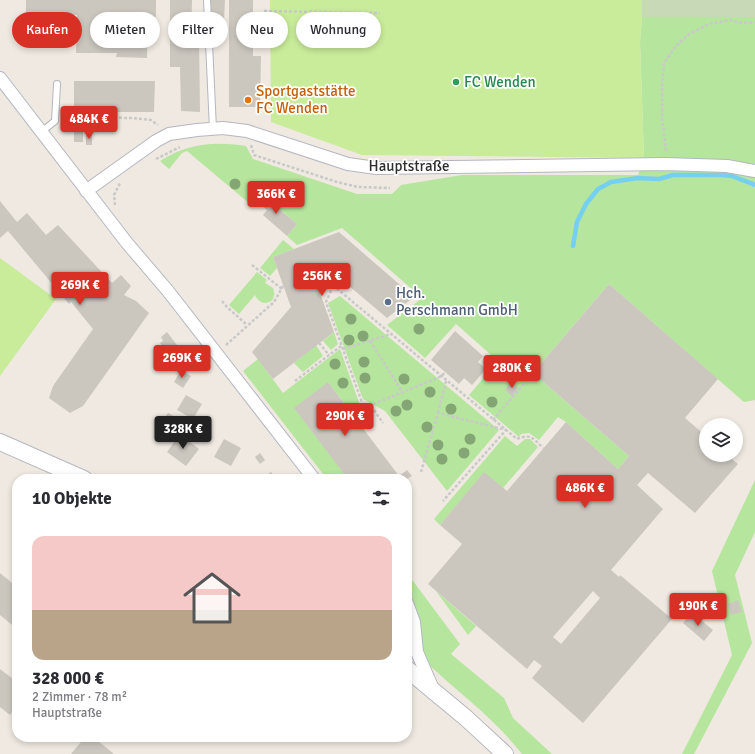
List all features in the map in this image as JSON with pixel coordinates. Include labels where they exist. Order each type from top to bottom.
[{"type":"street","points":[[0,78],[86,191],[127,243],[168,291],[310,474]]},
{"type":"street","name":"Hauptstraße","points":[[86,191],[143,149],[169,134],[213,129],[247,131],[334,160],[376,168],[665,164],[727,166],[755,172]]},
{"type":"street","points":[[0,442],[73,474]]},
{"type":"street","points":[[412,617],[414,622],[417,652],[434,691]]},
{"type":"street","points":[[412,673],[466,718],[505,754]]},
{"type":"lane","points":[[207,0],[213,129]]},
{"type":"lane","points":[[41,132],[55,121],[57,84]]},
{"type":"path","points":[[264,11],[322,12]]},
{"type":"path","points":[[665,164],[666,148],[662,118],[662,84],[664,63],[675,47],[689,34],[709,24],[730,20],[741,23],[755,22]]},
{"type":"path","points":[[56,117],[111,117],[151,120],[169,134]]},
{"type":"path","points":[[250,142],[254,155],[330,180],[358,187],[390,188]]},
{"type":"path","points":[[152,161],[184,144]]},
{"type":"path","points":[[115,206],[114,196],[120,184],[125,180]]},
{"type":"path","points":[[222,348],[274,302],[282,287],[252,265]]},
{"type":"path","points":[[330,282],[517,439],[523,436],[531,437],[543,448]]},
{"type":"path","points":[[333,286],[326,302],[364,408]]},
{"type":"path","points":[[222,301],[248,325]]},
{"type":"path","points":[[295,381],[342,347],[370,341],[392,334]]},
{"type":"path","points":[[370,341],[403,393]]},
{"type":"path","points":[[319,343],[329,355]]},
{"type":"path","points":[[356,419],[364,408],[442,376],[445,372]]},
{"type":"path","points":[[493,420],[533,373]]},
{"type":"path","points":[[421,472],[446,380]]},
{"type":"path","points":[[371,406],[383,423]]},
{"type":"path","points":[[438,413],[506,430]]},
{"type":"path","points":[[443,501],[506,430]]},
{"type":"green space","name":"FC Wenden","points":[[270,0],[642,0],[640,42],[644,158],[362,155],[271,122],[270,48],[288,48],[288,12],[270,12]]},
{"type":"green space","points":[[642,0],[755,0],[755,17],[642,17]]},
{"type":"green space","points":[[642,17],[755,17],[755,400],[744,402],[609,284],[533,373],[629,456],[618,469],[566,422],[558,417],[539,440],[529,433],[521,434],[519,437],[469,395],[498,361],[456,324],[425,358],[387,325],[422,298],[342,228],[297,245],[287,236],[297,224],[260,192],[250,204],[187,151],[182,153],[169,169],[160,161],[181,150],[202,145],[234,144],[246,146],[253,159],[357,194],[392,194],[401,185],[462,175],[638,175],[644,158],[640,42]]},
{"type":"green space","points":[[283,240],[294,249],[273,257],[277,268],[270,276],[260,268]]},
{"type":"green space","points":[[0,258],[56,299],[0,376]]},
{"type":"green space","points":[[257,272],[267,280],[265,283],[273,288],[274,297],[272,300],[265,303],[261,302],[255,295],[239,314],[229,305]]},
{"type":"green space","points":[[340,296],[499,430],[447,491],[385,411],[363,399],[328,303]]},
{"type":"green space","points":[[334,332],[338,344],[331,350],[323,341]]},
{"type":"green space","points":[[316,345],[323,356],[303,372],[294,363]]},
{"type":"green space","points":[[340,349],[361,408],[354,416],[328,382],[347,474],[323,474],[243,371],[258,359],[283,393]]},
{"type":"green space","points":[[505,436],[517,446],[525,439],[530,439],[538,447],[503,488],[484,473],[440,525],[434,519]]},
{"type":"green space","points":[[755,480],[755,532],[735,575],[752,643],[694,754],[682,754],[732,655],[712,571]]},
{"type":"green space","points":[[412,580],[460,644],[451,654],[504,698],[513,718],[552,754],[522,754],[489,718],[427,663],[421,651],[419,622],[415,605],[412,601]]},
{"type":"green space","points":[[436,591],[476,626],[468,635]]},
{"type":"building","points":[[26,0],[156,0],[156,12],[90,12],[90,48],[147,48],[147,58],[116,57],[117,53],[76,53],[76,48],[82,48],[82,12],[26,12]]},
{"type":"building","points":[[170,0],[192,0],[192,12],[170,12]]},
{"type":"building","points":[[211,0],[225,0],[224,12],[210,12]]},
{"type":"building","points":[[229,0],[253,0],[253,12],[236,12],[236,48],[253,48],[253,56],[261,56],[260,107],[229,107]]},
{"type":"building","points":[[170,48],[199,48],[200,112],[181,111],[180,67],[170,67]]},
{"type":"building","points":[[74,81],[155,81],[154,112],[74,112]]},
{"type":"building","points":[[75,122],[87,122],[87,128],[75,128]]},
{"type":"building","points":[[74,132],[83,132],[83,142],[74,142]]},
{"type":"building","points":[[86,135],[92,135],[92,145],[86,145]]},
{"type":"building","points":[[259,192],[297,224],[287,236],[263,215],[267,210],[254,199]]},
{"type":"building","points":[[0,201],[17,222],[27,213],[46,235],[58,225],[112,283],[121,275],[131,286],[124,295],[136,301],[149,313],[83,406],[70,413],[49,398],[53,386],[93,329],[71,302],[69,304],[8,231],[0,238]]},
{"type":"building","name":"Hch. Perschmann GmbH","points":[[339,232],[414,297],[387,318],[336,275],[320,293],[334,332],[273,379],[252,352],[291,307],[273,257]]},
{"type":"building","points":[[609,284],[718,379],[685,418],[699,430],[699,462],[736,462],[738,464],[695,513],[648,473],[637,485],[663,509],[611,570],[619,577],[620,575],[672,619],[583,723],[532,678],[542,666],[534,660],[527,669],[428,584],[462,544],[440,525],[484,472],[507,491],[566,422],[618,469],[629,456],[533,373]],"holes":[[[593,591],[600,598],[561,644],[553,637]]]},
{"type":"building","points":[[455,331],[483,356],[478,362],[486,369],[472,385],[464,378],[459,384],[431,360]]},
{"type":"building","points":[[167,332],[183,353],[176,358],[171,351],[167,353],[160,343],[163,341],[161,337]]},
{"type":"building","points":[[181,370],[191,376],[183,388],[174,382]]},
{"type":"building","points":[[328,382],[397,474],[344,474],[294,408]]},
{"type":"building","points":[[511,382],[518,388],[512,396],[505,390]]},
{"type":"building","points":[[186,395],[202,404],[193,419],[177,410]]},
{"type":"building","points":[[168,413],[177,418],[174,422],[165,417]]},
{"type":"building","points":[[182,421],[200,431],[195,439],[178,429]]},
{"type":"building","points":[[180,434],[199,449],[186,466],[167,452]]},
{"type":"building","points":[[224,439],[241,448],[231,466],[214,457]]},
{"type":"building","points":[[260,453],[265,460],[260,464],[255,457]]},
{"type":"building","points":[[407,470],[410,474],[402,474]]},
{"type":"building","points":[[0,573],[12,583],[12,625],[0,615]]},
{"type":"building","points":[[738,600],[742,612],[731,615],[728,604]]},
{"type":"building","points":[[692,613],[713,630],[704,641],[683,623]]},
{"type":"building","points":[[0,669],[12,678],[12,712],[10,715],[0,707]]},
{"type":"building","points":[[81,742],[99,742],[114,754],[71,754]]},
{"type":"waterway","points":[[573,246],[577,222],[586,204],[598,189],[611,182],[638,178],[659,179],[673,175],[722,175],[732,176],[755,185]]},
{"type":"place","name":"FC Wenden","points":[[456,82]]},
{"type":"place","name":"Sportgaststätte FC Wenden","points":[[248,100]]},
{"type":"place","name":"Hch. Perschmann GmbH","points":[[388,302]]}]
